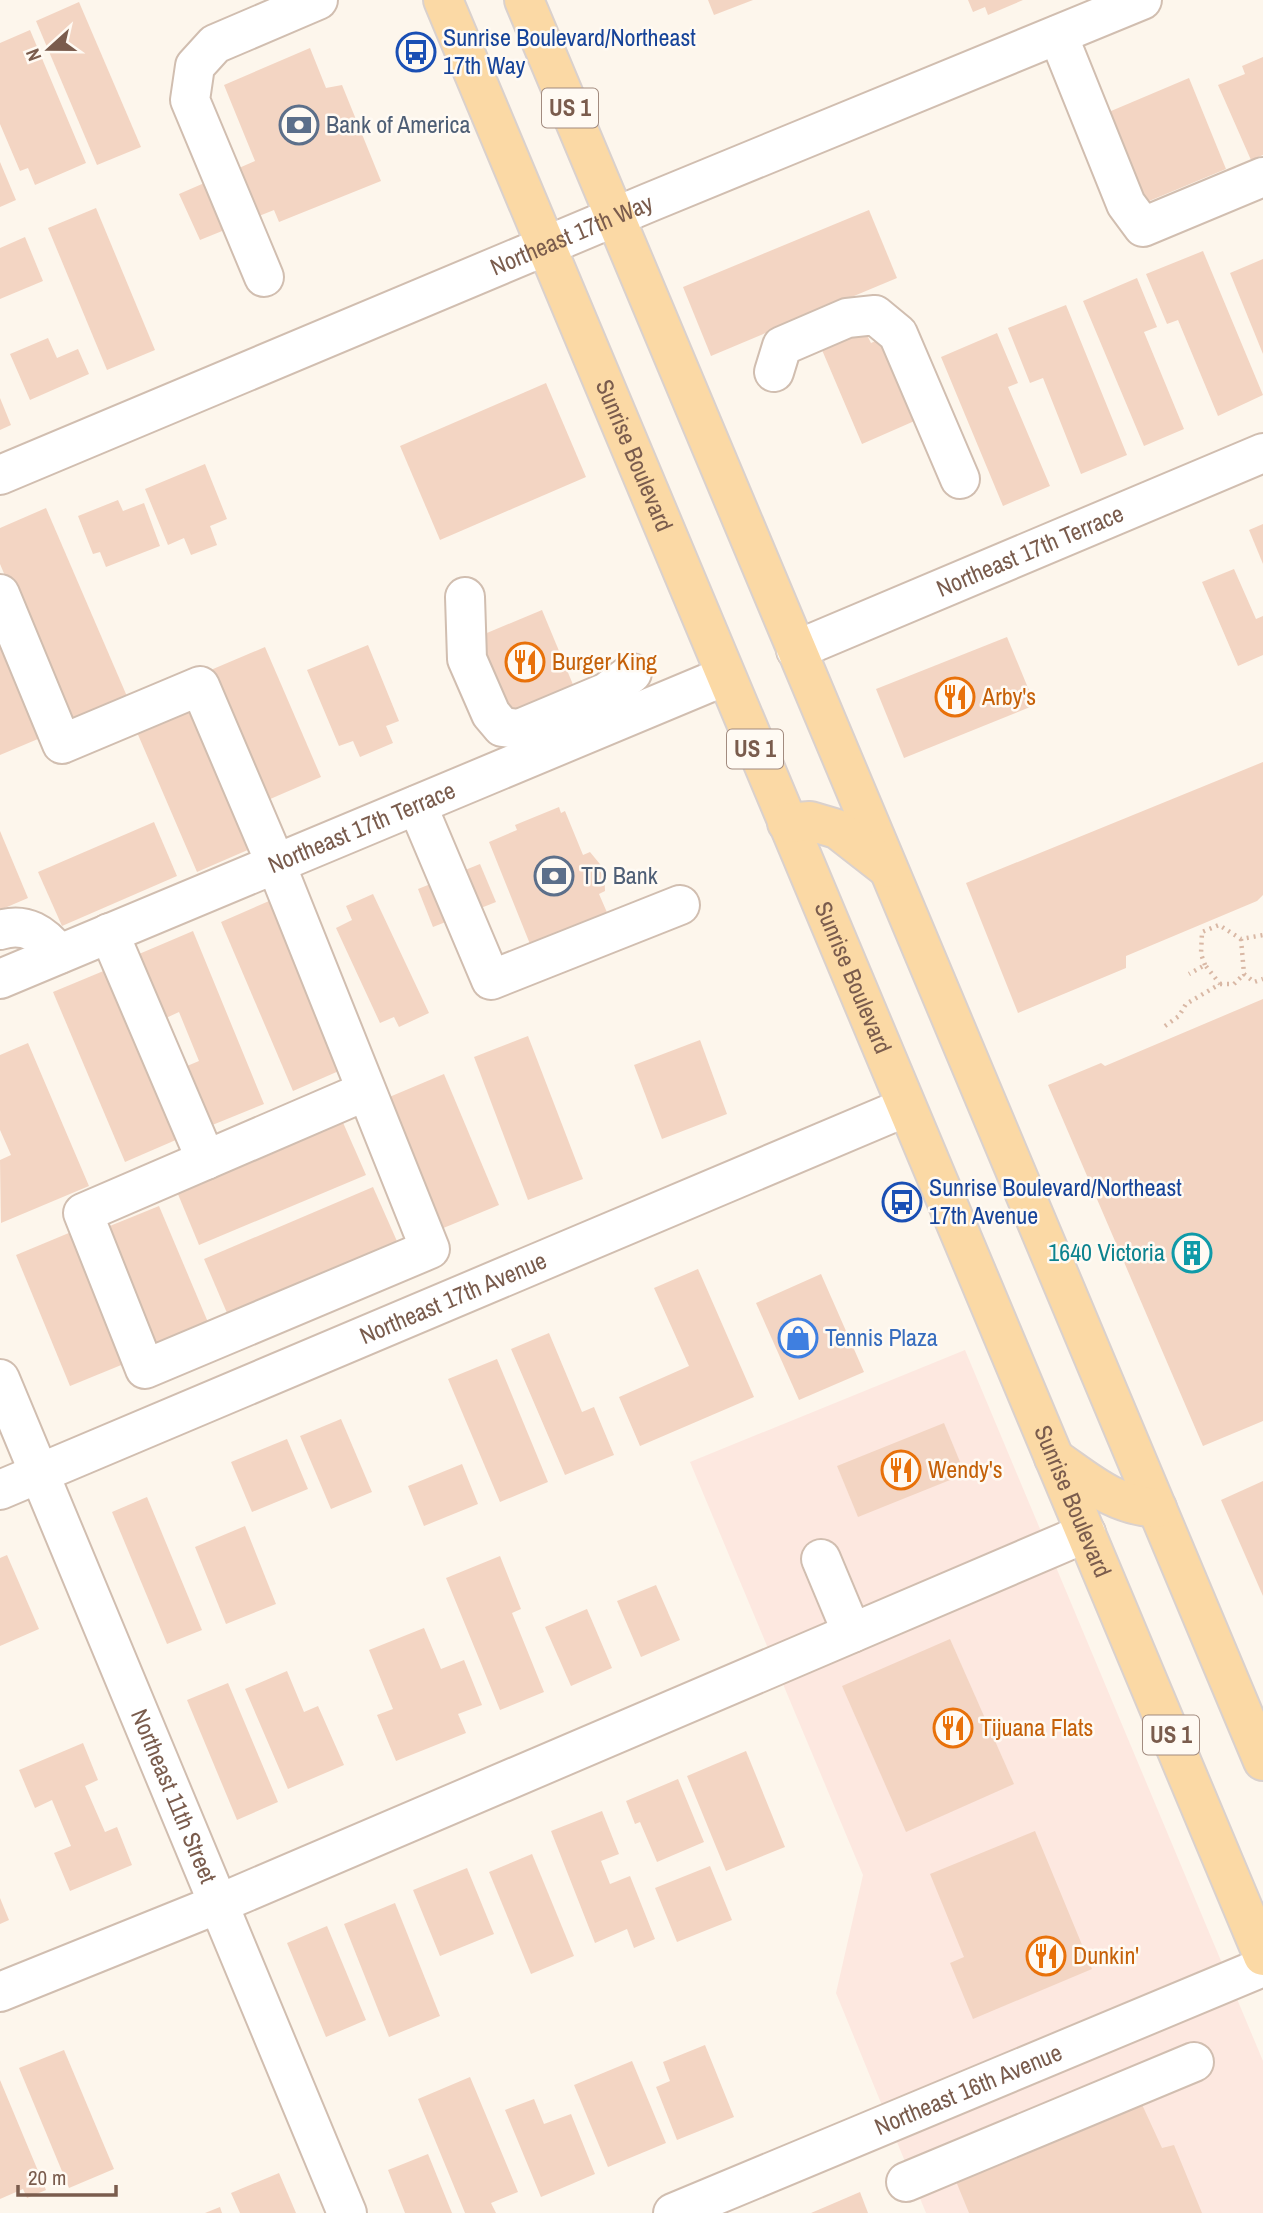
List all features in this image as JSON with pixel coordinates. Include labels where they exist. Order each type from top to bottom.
[{"type":"main road","name":"Sunrise Boulevard","points":[[443,0],[1263,1956]]},
{"type":"main road","name":"US 1","points":[[524,0],[1263,1761]]},
{"type":"main road","points":[[787,823],[810,821],[837,829],[889,869]]},
{"type":"main road","points":[[1054,1458],[1114,1499],[1138,1507],[1157,1508]]},
{"type":"street","points":[[264,277],[190,100],[195,66],[215,44],[318,0]]},
{"type":"street","name":"Northeast 17th Way","points":[[0,475],[615,216],[1142,0]]},
{"type":"street","points":[[1058,35],[1126,204],[1143,227],[1263,177]]},
{"type":"street","points":[[774,372],[782,346],[847,318],[875,315],[898,334],[960,479]]},
{"type":"street","name":"Northeast 17th Terrace","points":[[796,650],[1263,453]]},
{"type":"street","points":[[0,594],[62,744],[200,686],[275,862],[430,1249],[145,1369],[83,1213],[366,1091]]},
{"type":"street","points":[[465,597],[467,659],[491,714],[502,727],[519,729],[607,692],[632,673]]},
{"type":"street","name":"Northeast 17th Terrace","points":[[28,967],[725,676]]},
{"type":"street","points":[[417,805],[491,980],[680,905]]},
{"type":"street","points":[[0,930],[16,926],[46,938],[28,967]]},
{"type":"street","points":[[109,933],[206,1160]]},
{"type":"street","name":"Northeast 17th Avenue","points":[[0,1489],[906,1107]]},
{"type":"street","name":"Northeast 11th Street","points":[[0,1379],[347,2213]]},
{"type":"street","points":[[0,1992],[218,1904],[1086,1533]]},
{"type":"street","points":[[821,1559],[852,1633]]},
{"type":"street","name":"Northeast 16th Avenue","points":[[673,2213],[1263,1966]]},
{"type":"street","points":[[906,2182],[1194,2062]]},
{"type":"path","points":[[1220,984],[1200,954],[1202,932],[1219,925],[1241,939],[1263,935]]},
{"type":"path","points":[[1241,939],[1244,974],[1254,982],[1263,979]]},
{"type":"path","points":[[1189,974],[1205,965]]},
{"type":"path","points":[[1165,1026],[1180,1016],[1186,1004],[1220,984],[1234,985],[1244,974]]},
{"type":"shaded area","points":[[965,1350],[1263,2061],[1263,2213],[926,2213],[836,1993],[863,1875],[690,1462]]},
{"type":"building","points":[[708,0],[753,0],[714,15]]},
{"type":"building","points":[[968,0],[1023,0],[988,15],[985,7],[973,12]]},
{"type":"building","points":[[79,2],[141,147],[97,165],[36,21]]},
{"type":"building","points":[[30,30],[86,163],[35,185],[28,168],[20,171],[0,124],[0,43]]},
{"type":"building","name":"Bank of America","points":[[310,48],[326,88],[342,85],[381,181],[279,222],[274,210],[200,240],[179,194],[255,161],[224,85]]},
{"type":"building","points":[[1263,57],[1263,155],[1251,160],[1218,85],[1245,74],[1242,66]]},
{"type":"building","points":[[1189,78],[1226,169],[1142,204],[1104,114]]},
{"type":"building","points":[[0,162],[16,200],[0,207]]},
{"type":"building","points":[[96,208],[155,350],[107,370],[48,228]]},
{"type":"building","points":[[869,210],[897,278],[711,356],[683,287]]},
{"type":"building","points":[[25,237],[43,281],[0,299],[0,248]]},
{"type":"building","points":[[1203,251],[1263,395],[1218,416],[1178,320],[1167,324],[1146,274]]},
{"type":"building","points":[[1263,259],[1263,354],[1230,273]]},
{"type":"building","points":[[1137,278],[1157,327],[1144,332],[1184,429],[1144,446],[1083,301]]},
{"type":"building","points":[[1066,305],[1127,455],[1081,474],[1043,378],[1030,383],[1008,328]]},
{"type":"building","points":[[865,331],[871,343],[885,337],[919,419],[862,444],[822,350]]},
{"type":"building","points":[[997,333],[1018,383],[1008,387],[1050,486],[1003,506],[941,357]]},
{"type":"building","points":[[48,338],[57,358],[78,349],[89,374],[30,400],[10,354]]},
{"type":"building","points":[[546,383],[586,477],[440,540],[400,446]]},
{"type":"building","points":[[0,398],[11,425],[0,430]]},
{"type":"building","points":[[205,464],[227,519],[210,526],[217,545],[191,555],[184,538],[168,545],[145,489]]},
{"type":"building","points":[[118,500],[123,511],[144,503],[160,546],[106,567],[100,552],[93,554],[78,516]]},
{"type":"building","points":[[46,508],[129,701],[69,727],[0,564],[0,528]]},
{"type":"building","points":[[1263,524],[1263,564],[1249,530]]},
{"type":"building","points":[[1234,569],[1256,619],[1263,616],[1263,655],[1238,666],[1202,582]]},
{"type":"building","name":"Burger King","points":[[542,610],[574,687],[510,723],[475,638]]},
{"type":"building","points":[[0,628],[45,736],[0,755]]},
{"type":"building","name":"Arby's","points":[[1007,637],[1035,705],[904,758],[876,689]]},
{"type":"building","points":[[368,645],[399,721],[386,726],[393,743],[360,757],[353,741],[339,746],[307,670]]},
{"type":"building","points":[[265,647],[321,777],[261,803],[206,672]]},
{"type":"building","points":[[188,708],[200,737],[208,733],[250,849],[197,872],[136,730]]},
{"type":"building","points":[[1263,762],[1263,895],[1257,901],[1126,956],[1126,968],[1018,1013],[966,883]]},
{"type":"building","name":"TD Bank","points":[[559,807],[561,813],[565,811],[583,855],[590,852],[604,869],[605,891],[599,894],[609,917],[532,949],[489,842],[517,830],[515,825]]},
{"type":"building","points":[[154,822],[177,876],[62,926],[38,872]]},
{"type":"building","points":[[0,831],[28,898],[0,910]]},
{"type":"building","points":[[480,864],[496,902],[433,927],[418,889]]},
{"type":"building","points":[[373,894],[429,1013],[399,1027],[394,1017],[380,1023],[336,928],[352,920],[346,906]]},
{"type":"building","points":[[276,898],[348,1067],[293,1091],[221,922]]},
{"type":"building","points":[[193,931],[264,1104],[205,1128],[192,1097],[199,1094],[187,1066],[199,1061],[179,1012],[166,1018],[132,957]]},
{"type":"building","points":[[113,967],[185,1136],[125,1162],[53,992]]},
{"type":"building","name":"1640 Victoria","points":[[1263,999],[1263,1421],[1203,1446],[1048,1085],[1101,1063],[1105,1066]]},
{"type":"building","points":[[528,1036],[583,1179],[528,1200],[474,1057]]},
{"type":"building","points":[[700,1040],[727,1114],[662,1139],[634,1065]]},
{"type":"building","points":[[28,1043],[89,1186],[1,1223],[0,1160],[11,1155],[0,1130],[0,1055]]},
{"type":"building","points":[[444,1074],[499,1205],[441,1229],[387,1098]]},
{"type":"building","points":[[341,1118],[366,1175],[199,1245],[175,1187]]},
{"type":"building","points":[[373,1187],[400,1248],[230,1320],[204,1259]]},
{"type":"building","points":[[159,1206],[210,1327],[151,1352],[100,1230]]},
{"type":"building","points":[[76,1230],[131,1361],[70,1386],[16,1255]]},
{"type":"building","points":[[698,1269],[754,1397],[640,1446],[619,1397],[689,1366],[654,1288]]},
{"type":"building","points":[[821,1274],[864,1372],[799,1400],[756,1303]]},
{"type":"building","points":[[549,1333],[582,1412],[594,1407],[614,1455],[565,1475],[511,1349]]},
{"type":"building","points":[[497,1359],[548,1482],[500,1502],[448,1379]]},
{"type":"building","points":[[341,1419],[372,1492],[331,1509],[300,1436]]},
{"type":"building","name":"Wendy's","points":[[944,1423],[965,1474],[858,1517],[837,1466]]},
{"type":"building","points":[[287,1439],[308,1489],[252,1512],[231,1462]]},
{"type":"building","points":[[462,1464],[478,1504],[424,1526],[408,1486]]},
{"type":"building","points":[[1263,1481],[1263,1596],[1221,1500]]},
{"type":"building","points":[[147,1497],[202,1630],[167,1644],[112,1512]]},
{"type":"building","points":[[245,1526],[276,1604],[226,1624],[195,1547]]},
{"type":"building","points":[[7,1555],[39,1629],[0,1646],[0,1558]]},
{"type":"building","points":[[500,1556],[521,1609],[512,1613],[544,1692],[500,1710],[446,1578]]},
{"type":"building","points":[[656,1585],[680,1640],[641,1657],[617,1601]]},
{"type":"building","points":[[587,1609],[612,1668],[571,1686],[545,1627]]},
{"type":"building","points":[[424,1628],[441,1669],[464,1660],[482,1705],[458,1714],[466,1733],[396,1761],[377,1715],[393,1709],[369,1650]]},
{"type":"building","points":[[950,1639],[1014,1784],[906,1832],[842,1686]]},
{"type":"building","points":[[287,1671],[304,1712],[318,1706],[344,1765],[288,1789],[245,1689]]},
{"type":"building","points":[[228,1683],[278,1802],[237,1820],[187,1700]]},
{"type":"building","points":[[83,1743],[98,1780],[85,1786],[105,1832],[117,1827],[132,1865],[70,1891],[54,1853],[71,1846],[52,1800],[35,1808],[19,1770]]},
{"type":"building","points":[[746,1751],[785,1847],[726,1871],[687,1776]]},
{"type":"building","points":[[678,1779],[704,1842],[657,1862],[640,1822],[635,1824],[626,1801]]},
{"type":"building","points":[[602,1811],[619,1854],[601,1861],[610,1884],[630,1876],[655,1939],[634,1948],[627,1929],[595,1943],[551,1831]]},
{"type":"building","points":[[1035,1831],[1092,1969],[973,2019],[950,1963],[964,1957],[930,1874]]},
{"type":"building","points":[[532,1854],[574,1956],[531,1974],[489,1872]]},
{"type":"building","points":[[710,1866],[732,1920],[677,1942],[655,1888]]},
{"type":"building","points":[[467,1868],[494,1934],[440,1956],[413,1890]]},
{"type":"building","points":[[0,1898],[9,1920],[0,1924]]},
{"type":"building","points":[[395,1903],[440,2016],[389,2037],[344,1924]]},
{"type":"building","points":[[327,1926],[366,2020],[326,2037],[287,1943]]},
{"type":"building","points":[[705,2045],[734,2117],[677,2140],[656,2087],[670,2081],[663,2062]]},
{"type":"building","points":[[64,2050],[114,2169],[69,2188],[19,2068]]},
{"type":"building","points":[[632,2061],[666,2143],[608,2167],[574,2085]]},
{"type":"building","points":[[470,2077],[518,2192],[491,2203],[496,2213],[465,2213],[418,2099]]},
{"type":"building","points":[[0,2080],[46,2190],[27,2198],[23,2189],[0,2199]]},
{"type":"building","points":[[1139,2098],[1162,2148],[1174,2145],[1202,2213],[969,2213],[953,2174]]},
{"type":"building","points":[[534,2099],[544,2124],[571,2114],[595,2174],[541,2197],[505,2110]]},
{"type":"building","points":[[428,2154],[452,2213],[405,2213],[388,2170]]},
{"type":"building","points":[[279,2173],[296,2213],[240,2213],[231,2193]]},
{"type":"building","points":[[860,2192],[868,2213],[811,2213]]},
{"type":"building","points":[[220,2207],[222,2213],[205,2213]]},
{"type":"place","name":"Sunrise Boulevard/Northeast 17th Way","points":[[416,52]]},
{"type":"place","name":"Bank of America","points":[[299,125]]},
{"type":"place","name":"Burger King","points":[[525,662]]},
{"type":"place","name":"Arby's","points":[[955,697]]},
{"type":"place","name":"TD Bank","points":[[554,876]]},
{"type":"place","name":"Sunrise Boulevard/Northeast 17th Avenue","points":[[902,1202]]},
{"type":"place","name":"1640 Victoria","points":[[1192,1253]]},
{"type":"place","name":"Tennis Plaza","points":[[798,1338]]},
{"type":"place","name":"Wendy's","points":[[901,1470]]},
{"type":"place","name":"Tijuana Flats","points":[[953,1728]]},
{"type":"place","name":"Dunkin'","points":[[1046,1956]]}]
